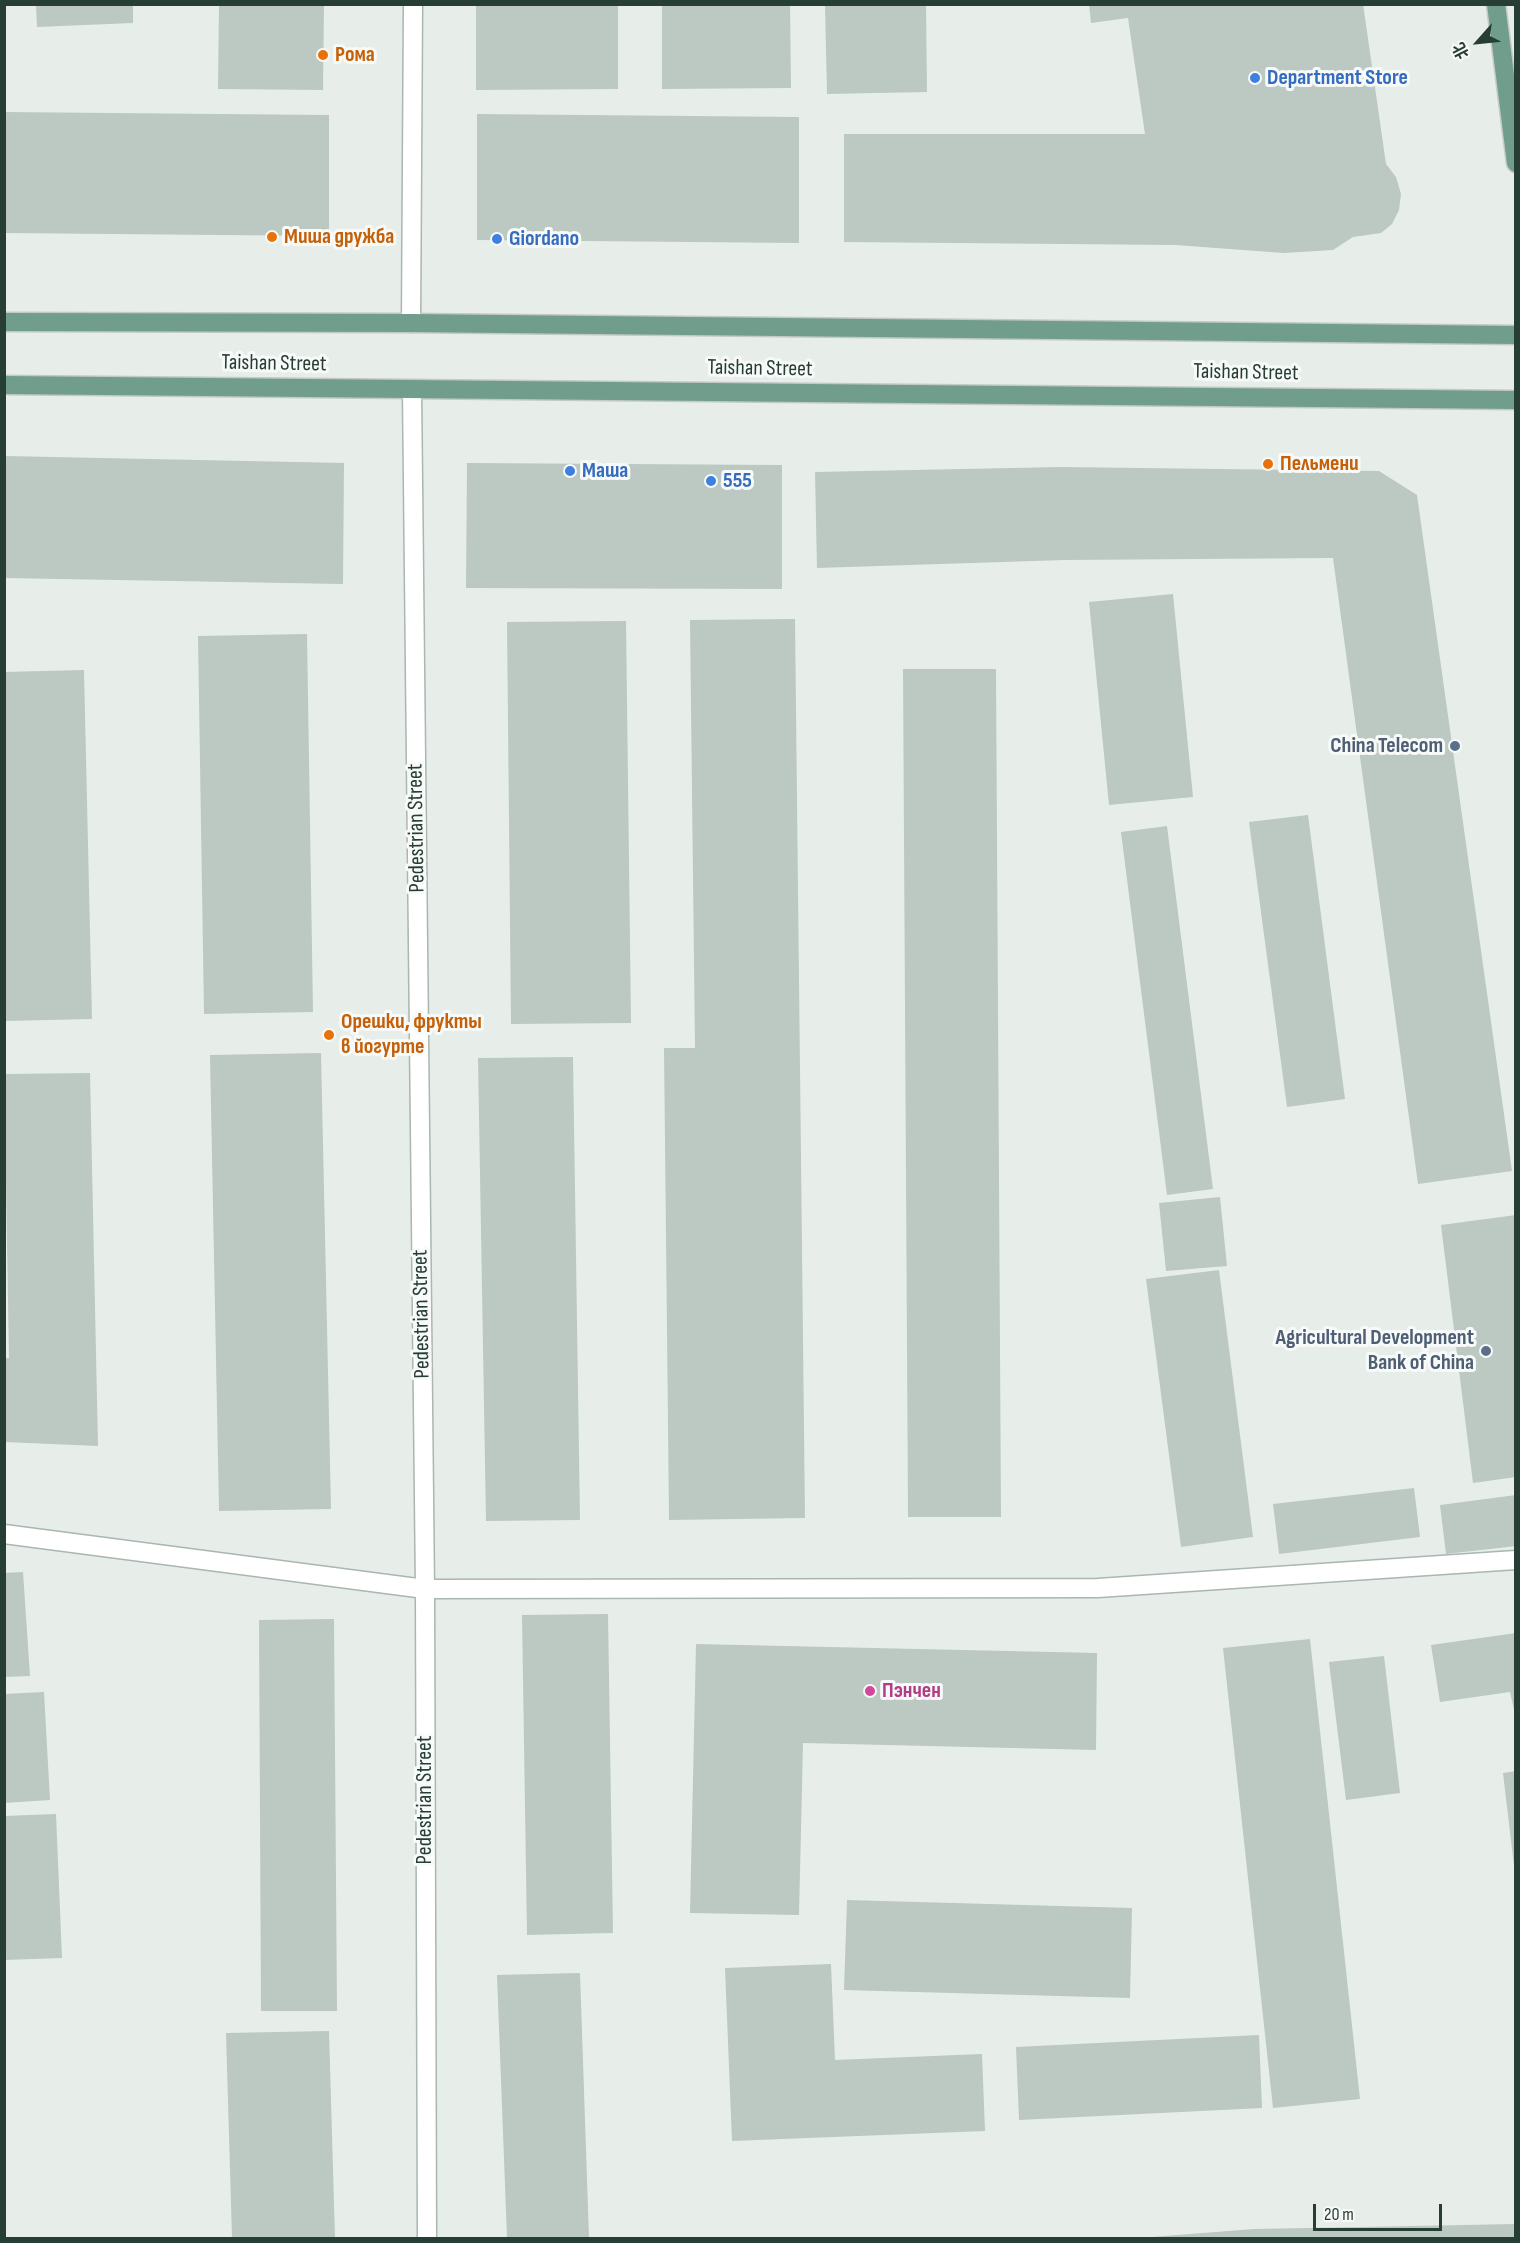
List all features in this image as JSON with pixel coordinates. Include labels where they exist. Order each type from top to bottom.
[{"type":"main road","points":[[1496,4],[1515,163]]},
{"type":"main road","name":"Taishan Street","points":[[4,322],[411,323],[1515,335]]},
{"type":"main road","name":"Taishan Street","points":[[4,385],[1515,400]]},
{"type":"street","points":[[411,323],[413,4]]},
{"type":"street","name":"Pedestrian Street","points":[[412,390],[425,1589],[427,2238]]},
{"type":"street","points":[[4,1534],[425,1589],[1098,1588],[1515,1560]]},
{"type":"building","points":[[36,4],[133,4],[133,23],[37,27]]},
{"type":"building","points":[[219,4],[324,4],[323,90],[218,89]]},
{"type":"building","points":[[476,4],[618,4],[618,89],[476,90]]},
{"type":"building","points":[[662,4],[790,4],[791,88],[662,89]]},
{"type":"building","points":[[825,4],[926,4],[927,92],[827,94]]},
{"type":"building","name":"Department Store","points":[[1089,4],[1363,4],[1386,164],[1396,177],[1401,194],[1399,210],[1392,224],[1381,233],[1353,237],[1333,250],[1284,253],[1175,245],[844,242],[844,134],[1145,134],[1128,18],[1091,23]]},
{"type":"building","points":[[4,112],[329,115],[329,236],[4,233]]},
{"type":"building","points":[[477,114],[799,117],[799,243],[477,240]]},
{"type":"building","points":[[4,456],[344,463],[343,584],[4,578]]},
{"type":"building","points":[[467,463],[782,465],[782,589],[466,588]]},
{"type":"building","points":[[1061,467],[1379,471],[1417,495],[1512,1171],[1418,1184],[1333,558],[1064,560],[817,568],[815,472]]},
{"type":"building","points":[[1173,594],[1193,797],[1109,805],[1089,602]]},
{"type":"building","points":[[795,619],[805,1518],[669,1520],[664,1048],[695,1048],[690,620]]},
{"type":"building","points":[[626,621],[631,1023],[511,1024],[507,622]]},
{"type":"building","points":[[307,634],[313,1012],[204,1014],[198,636]]},
{"type":"building","points":[[903,669],[996,669],[1001,1517],[908,1517]]},
{"type":"building","points":[[84,670],[92,1019],[4,1021],[4,672]]},
{"type":"building","points":[[1308,815],[1345,1099],[1287,1107],[1249,822]]},
{"type":"building","points":[[1167,826],[1213,1189],[1167,1195],[1121,832]]},
{"type":"building","points":[[321,1053],[331,1509],[219,1511],[210,1055]]},
{"type":"building","points":[[573,1057],[580,1520],[486,1521],[478,1058]]},
{"type":"building","points":[[90,1073],[98,1446],[4,1442],[4,1358],[9,1358],[4,1074]]},
{"type":"building","points":[[1220,1197],[1227,1266],[1166,1271],[1159,1203]]},
{"type":"building","name":"Agricultural Development Bank of China","points":[[1516,1215],[1516,1477],[1473,1483],[1441,1225]]},
{"type":"building","points":[[1219,1270],[1253,1537],[1181,1547],[1146,1279]]},
{"type":"building","points":[[1414,1488],[1420,1537],[1279,1554],[1273,1504]]},
{"type":"building","points":[[1516,1495],[1516,1546],[1446,1554],[1440,1505]]},
{"type":"building","points":[[23,1572],[30,1676],[4,1677],[4,1573]]},
{"type":"building","points":[[608,1614],[613,1933],[527,1935],[522,1615]]},
{"type":"building","points":[[334,1619],[337,2011],[261,2011],[259,1620]]},
{"type":"building","points":[[1516,1633],[1516,1719],[1510,1692],[1440,1702],[1431,1645]]},
{"type":"building","points":[[1310,1639],[1360,2099],[1273,2108],[1223,1648]]},
{"type":"building","points":[[696,1644],[1097,1653],[1096,1750],[803,1743],[799,1915],[690,1913]]},
{"type":"building","points":[[1384,1656],[1400,1793],[1346,1800],[1329,1662]]},
{"type":"building","points":[[44,1692],[50,1800],[4,1803],[4,1694]]},
{"type":"building","points":[[1516,1771],[1516,1866],[1514,1866],[1503,1773]]},
{"type":"building","points":[[56,1814],[62,1958],[4,1960],[4,1816]]},
{"type":"building","points":[[847,1900],[1132,1908],[1130,1998],[844,1990]]},
{"type":"building","points":[[831,1964],[835,2060],[982,2054],[985,2131],[732,2141],[725,1968]]},
{"type":"building","points":[[580,1973],[589,2238],[507,2238],[497,1975]]},
{"type":"building","points":[[329,2031],[335,2238],[232,2238],[226,2033]]},
{"type":"building","points":[[1259,2035],[1262,2108],[1019,2120],[1016,2047]]},
{"type":"building","points":[[1516,2224],[1516,2238],[1139,2238],[1254,2229]]},
{"type":"place","name":"Рома","points":[[323,55]]},
{"type":"place","name":"Department Store","points":[[1255,78]]},
{"type":"place","name":"Миша дружба","points":[[272,237]]},
{"type":"place","name":"Giordano","points":[[497,239]]},
{"type":"place","name":"Пельмени","points":[[1268,464]]},
{"type":"place","name":"Маша","points":[[570,471]]},
{"type":"place","name":"555","points":[[711,481]]},
{"type":"place","name":"China Telecom","points":[[1455,746]]},
{"type":"place","name":"Орешки, фрукты в йогурте","points":[[329,1035]]},
{"type":"place","name":"Agricultural Development Bank of China","points":[[1486,1351]]},
{"type":"place","name":"Пэнчен","points":[[870,1691]]}]
